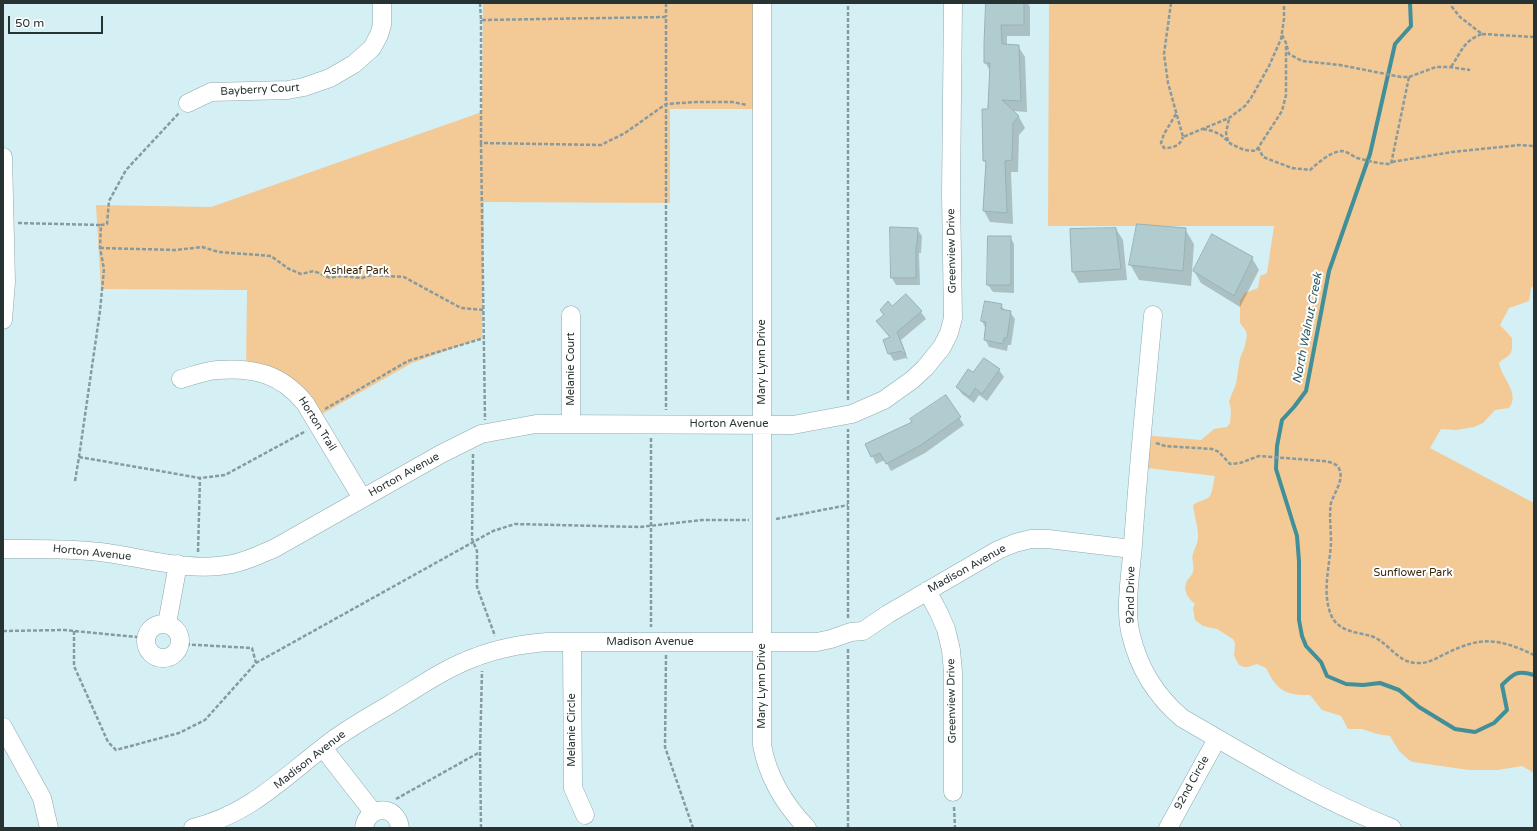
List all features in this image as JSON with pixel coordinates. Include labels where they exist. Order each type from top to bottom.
[{"type":"street","name":"Bayberry Court","points":[[188,104],[211,92],[288,90],[304,87],[330,78],[354,64],[372,48],[379,35],[382,25],[382,3]]},
{"type":"street","name":"Mary Lynn Drive","points":[[762,3],[762,745],[764,758],[773,782],[795,816],[807,828]]},
{"type":"street","name":"Greenview Drive","points":[[818,421],[852,414],[884,400],[912,380],[925,368],[942,347],[949,332],[952,318],[952,3]]},
{"type":"street","points":[[3,157],[6,282],[3,320]]},
{"type":"street","name":"Melanie Court","points":[[570,315],[571,423]]},
{"type":"street","name":"92nd Drive","points":[[1153,316],[1132,549],[1128,620],[1130,634],[1139,662],[1152,687],[1171,709],[1182,718],[1278,773],[1359,815],[1392,828]]},
{"type":"street","name":"Horton Trail","points":[[181,379],[216,370],[246,370],[269,375],[283,381],[295,391],[305,403],[362,498]]},
{"type":"street","name":"Horton Avenue","points":[[3,549],[76,550],[100,552],[198,567],[218,566],[248,560],[275,548],[441,454],[479,435],[536,424],[793,425],[818,421]]},
{"type":"street","name":"Madison Avenue","points":[[193,828],[216,821],[237,812],[275,787],[335,738],[444,671],[475,657],[500,649],[522,644],[547,642],[817,642],[851,632],[863,631],[927,591],[998,550],[1015,543],[1031,539],[1048,539],[1132,549]]},
{"type":"street","points":[[167,624],[178,564]]},
{"type":"street","name":"Greenview Drive","points":[[927,591],[946,629],[951,650],[953,672],[953,792]]},
{"type":"street","points":[[167,624],[173,626],[178,632],[180,644],[175,653],[166,658],[162,658],[156,656],[148,649],[147,638],[150,630],[155,626],[167,624]]},
{"type":"street","name":"Melanie Circle","points":[[572,642],[573,788],[585,815]]},
{"type":"street","points":[[3,727],[42,798],[49,828]]},
{"type":"street","name":"92nd Circle","points":[[1168,828],[1217,739]]},
{"type":"street","points":[[323,748],[373,812]]},
{"type":"street","points":[[364,828],[368,817],[373,812],[380,810],[392,813],[396,817],[400,828]]},
{"type":"path","points":[[480,3],[485,421],[473,448],[472,539],[477,552],[477,587],[500,649]]},
{"type":"path","points":[[666,3],[666,424]]},
{"type":"path","points":[[1171,3],[1164,54],[1168,83],[1177,114],[1183,137],[1182,142],[1172,148],[1164,148],[1161,143],[1164,134],[1177,114]]},
{"type":"path","points":[[1183,137],[1229,118],[1245,106],[1269,66],[1282,35],[1284,3]]},
{"type":"path","points":[[1452,3],[1452,7],[1460,18],[1482,34]]},
{"type":"path","points":[[481,20],[666,17]]},
{"type":"path","points":[[1452,67],[1465,44],[1472,38],[1482,34],[1534,37]]},
{"type":"path","points":[[1282,35],[1289,54],[1302,61],[1340,65],[1401,77],[1409,77],[1436,67],[1452,67],[1470,70]]},
{"type":"path","points":[[1202,129],[1213,131],[1221,135],[1229,142],[1244,150],[1256,151],[1282,111],[1286,95],[1286,43]]},
{"type":"path","points":[[1392,162],[1409,77]]},
{"type":"path","points":[[481,143],[601,145],[625,132],[666,104],[696,102],[762,104]]},
{"type":"path","points":[[5,223],[107,224],[109,201],[126,170],[188,104]]},
{"type":"path","points":[[1229,118],[1226,132],[1229,142]]},
{"type":"path","points":[[1258,147],[1263,157],[1277,164],[1292,168],[1310,170],[1320,161],[1334,153],[1344,151],[1356,157],[1380,164],[1391,164],[1392,162],[1452,152],[1520,145],[1534,146]]},
{"type":"path","points":[[74,481],[79,457],[100,311],[104,269],[100,248],[101,225]]},
{"type":"path","points":[[100,248],[176,250],[202,247],[219,252],[270,256],[289,269],[301,274],[314,271],[330,278],[340,276],[362,278],[371,275],[404,277],[461,308],[484,310]]},
{"type":"path","points":[[79,457],[200,478],[225,475],[314,427],[320,412],[408,361],[484,338]]},
{"type":"path","points":[[650,434],[651,642]]},
{"type":"path","points":[[1154,443],[1165,446],[1212,449],[1219,452],[1230,464],[1264,456],[1331,462],[1340,470],[1340,480],[1331,503],[1331,546],[1327,591],[1330,611],[1337,623],[1342,628],[1374,637],[1399,657],[1411,663],[1426,663],[1465,645],[1481,641],[1504,643],[1534,655]]},
{"type":"path","points":[[198,567],[200,478]]},
{"type":"path","points":[[74,631],[74,666],[108,742],[116,750],[179,733],[205,720],[256,663],[494,531],[515,524],[640,527],[702,520],[775,520],[848,505]]},
{"type":"path","points":[[3,631],[64,630],[147,638]]},
{"type":"path","points":[[180,644],[252,648],[256,663]]},
{"type":"path","points":[[666,653],[665,747],[693,828]]},
{"type":"path","points":[[481,828],[480,752],[482,669]]},
{"type":"path","points":[[393,801],[480,752]]},
{"type":"path","points":[[953,792],[955,828]]},
{"type":"green space","name":"Ashleaf Park","points":[[483,3],[762,3],[762,109],[670,109],[670,203],[484,202],[482,338],[412,363],[315,418],[305,403],[246,370],[247,290],[101,289],[96,205],[211,207],[482,112]]},
{"type":"green space","name":"Sunflower Park","points":[[1049,3],[1534,3],[1534,285],[1531,288],[1529,301],[1509,308],[1500,325],[1512,338],[1511,352],[1499,363],[1512,391],[1512,403],[1509,408],[1495,410],[1483,423],[1474,427],[1456,430],[1441,429],[1430,448],[1534,503],[1534,773],[1522,766],[1498,770],[1469,770],[1413,762],[1399,751],[1390,736],[1377,734],[1362,729],[1348,729],[1341,716],[1322,710],[1310,695],[1294,694],[1282,690],[1266,668],[1257,664],[1248,667],[1239,665],[1234,656],[1235,643],[1233,639],[1217,629],[1203,626],[1195,620],[1193,608],[1195,604],[1189,598],[1185,589],[1185,586],[1193,572],[1193,556],[1198,538],[1193,505],[1210,496],[1215,476],[1139,467],[1142,435],[1201,440],[1214,429],[1227,427],[1230,423],[1231,410],[1229,401],[1236,384],[1240,358],[1247,336],[1246,331],[1240,323],[1240,301],[1245,293],[1258,288],[1260,276],[1267,273],[1274,226],[1048,226]]},
{"type":"building","points":[[986,3],[1024,3],[1024,25],[1001,25],[1002,44],[1019,45],[1021,101],[1002,100],[1019,116],[1013,123],[1012,160],[1005,161],[1007,213],[983,211],[986,161],[983,161],[982,109],[988,109],[990,63],[984,63]]},
{"type":"building","points":[[1137,224],[1186,228],[1183,271],[1129,265]]},
{"type":"building","points":[[890,227],[918,228],[916,246],[916,278],[891,278]]},
{"type":"building","points":[[1116,228],[1121,269],[1072,272],[1070,229]]},
{"type":"building","points":[[1212,234],[1253,257],[1234,296],[1193,271]]},
{"type":"building","points":[[988,236],[1011,236],[1011,285],[987,285]]},
{"type":"building","points":[[906,294],[922,311],[897,332],[906,355],[901,351],[888,354],[883,340],[890,337],[876,321],[884,315],[880,310],[888,301],[892,306]]},
{"type":"building","points":[[985,301],[1002,304],[1001,309],[1011,311],[1007,338],[1004,338],[1003,344],[984,340],[986,322],[981,321]]},
{"type":"building","points":[[984,358],[1000,369],[982,394],[975,388],[970,397],[956,387],[968,369],[973,372]]},
{"type":"building","points":[[946,395],[961,417],[921,445],[886,464],[880,453],[871,457],[865,444],[912,422],[910,419]]},
{"type":"waterway","name":"North Walnut Creek","points":[[1410,3],[1411,26],[1395,44],[1370,154],[1329,271],[1306,391],[1282,420],[1277,446],[1276,469],[1297,536],[1299,561],[1299,620],[1302,636],[1306,646],[1321,662],[1327,676],[1346,684],[1363,685],[1380,683],[1399,690],[1419,707],[1455,729],[1475,732],[1494,723],[1507,710],[1502,685],[1516,674],[1524,673],[1534,675]]}]
